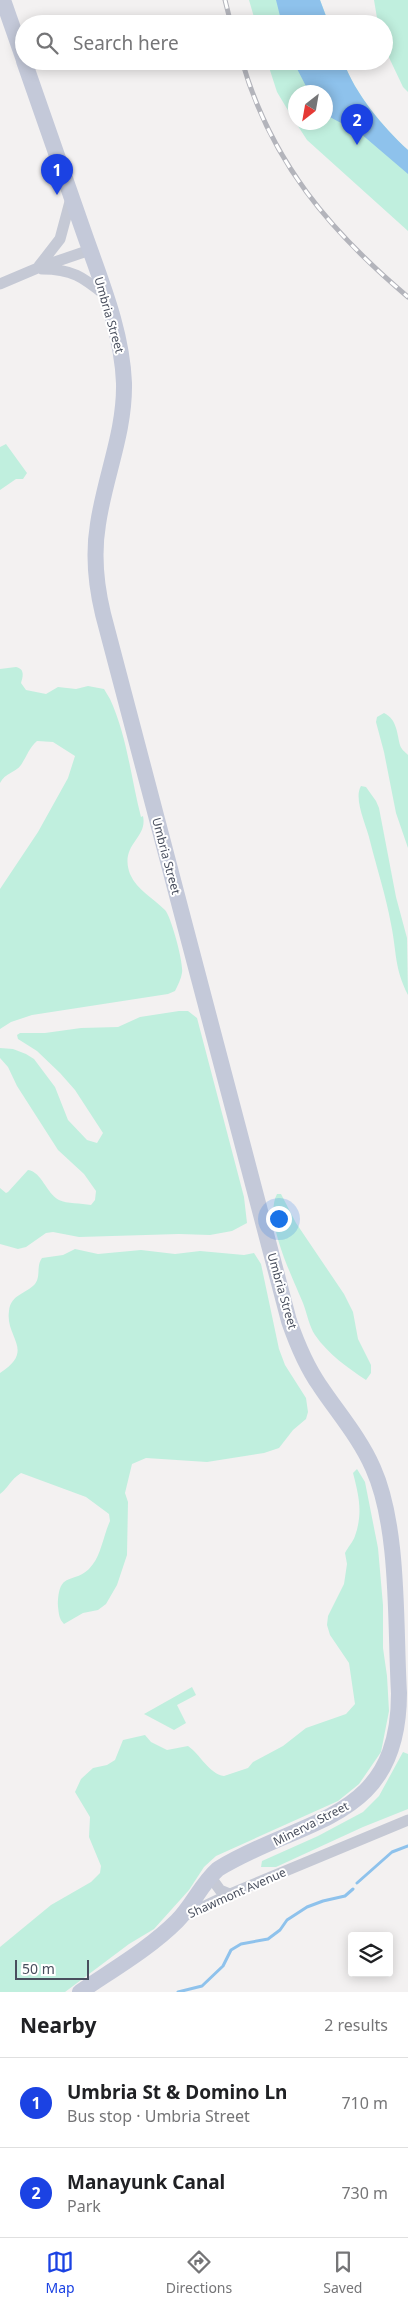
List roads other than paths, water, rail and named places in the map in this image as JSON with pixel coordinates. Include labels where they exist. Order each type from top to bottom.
[{"type":"main road","name":"Umbria Street","points":[[3,0],[15,35]]},
{"type":"main road","name":"Umbria Street","points":[[27,70],[90,250],[120,346],[124,390],[119,436],[103,500],[96,538],[96,568],[100,600],[165,856],[289,1321],[312,1372],[359,1443],[373,1468],[382,1491],[390,1530],[396,1637]]},
{"type":"main road","name":"Minerva Street","points":[[178,1919],[210,1876],[233,1861],[339,1812],[376,1780],[386,1763],[396,1737],[399,1707],[396,1637]]},
{"type":"main road","name":"Shawmont Avenue","points":[[80,1992],[148,1945],[178,1919]]},
{"type":"street","points":[[36,268],[60,239],[71,198]]},
{"type":"street","points":[[0,284],[36,268],[90,250]]},
{"type":"street","points":[[36,268],[72,272],[82,277],[105,295]]},
{"type":"street","name":"Shawmont Avenue","points":[[178,1919],[230,1894],[408,1820]]},
{"type":"street","points":[[210,1876],[220,1890],[230,1894]]},
{"type":"water","points":[[276,0],[320,0],[326,15],[280,15]]},
{"type":"water","points":[[298,70],[346,70],[362,98],[389,131],[408,150],[408,174],[360,133],[333,119],[333,85],[305,85]]},
{"type":"waterway","points":[[357,1883],[392,1852],[408,1846]]},
{"type":"waterway","points":[[178,1992],[202,1986],[223,1966],[231,1950],[241,1944],[268,1939],[280,1930],[287,1920],[307,1907],[345,1896],[353,1889]]},
{"type":"railway","points":[[225,0],[229,15]]},
{"type":"railway","points":[[245,70],[254,97],[269,131],[287,163],[307,192],[353,246],[408,297]]},
{"type":"place","name":"Manayunk Canal","points":[[357,145]]},
{"type":"place","name":"Umbria St & Domino Ln","points":[[57,195]]}]
